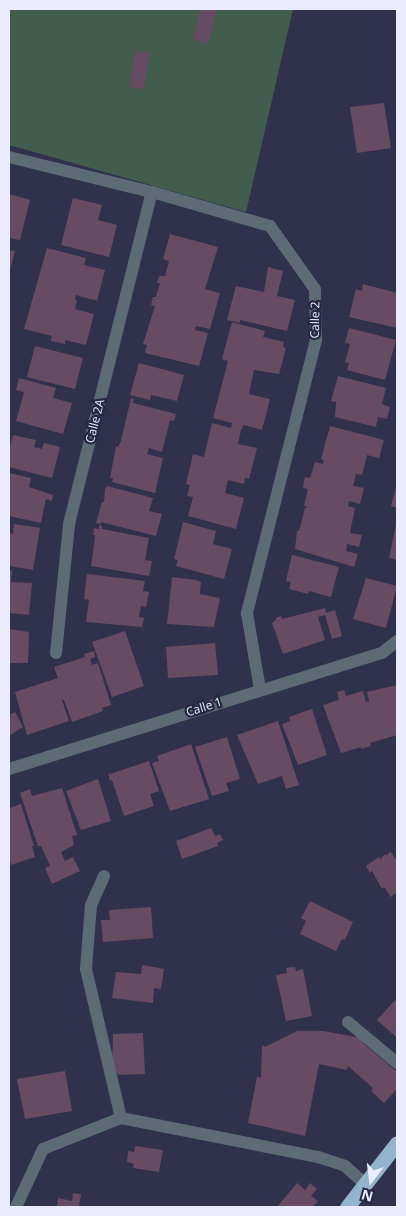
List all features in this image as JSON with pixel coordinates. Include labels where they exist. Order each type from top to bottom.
[{"type":"highway","points":[[347,1207],[397,1143]]},
{"type":"street","name":"Calle 2","points":[[9,157],[152,192],[270,226],[315,289],[316,340],[247,613],[260,689]]},
{"type":"street","name":"Calle 2A","points":[[56,653],[69,524],[152,192]]},
{"type":"street","name":"Calle 1","points":[[9,769],[260,689],[382,653],[397,642]]},
{"type":"street","points":[[104,876],[92,905],[86,969],[121,1118]]},
{"type":"street","points":[[348,1022],[397,1063]]},
{"type":"street","points":[[16,1207],[43,1149],[121,1118],[318,1157],[345,1166],[365,1184]]},
{"type":"green space","points":[[9,9],[293,9],[246,212],[9,145]]},
{"type":"building","points":[[201,9],[217,9],[208,44],[193,40]]},
{"type":"building","points":[[135,51],[150,53],[144,89],[129,87]]},
{"type":"building","points":[[384,103],[391,148],[357,153],[350,107]]},
{"type":"building","points":[[9,194],[30,200],[20,240],[9,238]]},
{"type":"building","points":[[73,198],[102,205],[98,220],[117,225],[109,257],[61,245]]},
{"type":"building","points":[[170,234],[218,247],[205,289],[220,293],[210,329],[196,326],[195,330],[208,333],[199,366],[145,353],[147,345],[143,344],[155,306],[151,305],[153,297],[156,297],[160,283],[157,283],[159,276],[165,276],[169,261],[163,259]]},
{"type":"building","points":[[47,248],[86,258],[84,265],[105,270],[97,301],[76,295],[75,309],[94,314],[86,345],[65,340],[65,344],[51,341],[52,336],[24,329]]},
{"type":"building","points":[[9,250],[15,251],[9,274]]},
{"type":"building","points":[[268,267],[283,271],[277,296],[295,300],[287,331],[240,320],[240,323],[227,320],[236,286],[264,292]]},
{"type":"building","points":[[363,284],[397,293],[397,328],[349,317],[356,289],[362,291]]},
{"type":"building","points":[[232,322],[265,331],[263,337],[284,342],[283,347],[286,348],[279,374],[254,370],[249,394],[270,399],[262,430],[244,425],[241,430],[238,444],[257,448],[249,479],[245,478],[244,484],[228,480],[225,493],[244,498],[236,529],[188,516],[193,497],[187,496],[190,485],[186,484],[193,454],[204,457],[212,423],[231,428],[232,423],[213,418],[228,361],[222,359]]},
{"type":"building","points":[[349,328],[396,340],[385,380],[347,370],[349,363],[345,362],[350,344],[345,343]]},
{"type":"building","points":[[35,346],[83,358],[75,389],[27,377]]},
{"type":"building","points":[[139,363],[184,375],[177,401],[151,395],[150,400],[130,395]]},
{"type":"building","points":[[338,376],[386,388],[382,404],[390,407],[387,419],[378,417],[376,427],[335,417],[336,402],[331,401]]},
{"type":"building","points":[[19,378],[56,388],[53,398],[72,403],[63,434],[16,421],[24,392],[16,390]]},
{"type":"building","points":[[131,398],[134,399],[133,403],[176,414],[174,421],[170,420],[162,452],[149,448],[147,454],[163,458],[155,493],[112,482],[113,478],[110,478],[116,446],[118,447],[121,441]]},
{"type":"building","points":[[330,426],[384,440],[379,458],[367,455],[362,475],[356,474],[353,486],[364,488],[360,504],[349,501],[348,506],[355,508],[350,533],[362,535],[359,547],[347,544],[346,551],[358,554],[354,567],[295,549],[297,531],[299,531],[305,508],[308,507],[304,506],[308,489],[303,488],[305,477],[310,478],[315,462],[323,464],[324,460],[321,459]]},
{"type":"building","points":[[13,435],[36,440],[34,447],[42,449],[44,443],[60,447],[52,478],[9,467],[9,450]]},
{"type":"building","points":[[9,473],[31,478],[29,487],[53,495],[52,501],[46,499],[41,523],[9,516]]},
{"type":"building","points":[[397,483],[397,508],[391,506]]},
{"type":"building","points":[[107,486],[153,498],[149,511],[162,514],[156,536],[101,522],[101,524],[96,523],[102,502],[104,502],[105,488]]},
{"type":"building","points":[[183,522],[216,531],[213,544],[232,549],[224,579],[176,566],[178,560],[174,559]]},
{"type":"building","points":[[14,524],[40,528],[33,570],[9,566],[9,533],[13,534]]},
{"type":"building","points":[[99,525],[102,526],[102,529],[149,538],[145,560],[152,561],[149,576],[91,566],[95,535],[93,535],[94,528],[99,529]]},
{"type":"building","points":[[397,525],[397,560],[389,558]]},
{"type":"building","points":[[292,555],[339,567],[331,597],[309,591],[308,594],[289,589],[291,582],[286,581]]},
{"type":"building","points":[[9,570],[12,571],[11,582],[32,583],[29,615],[9,613]]},
{"type":"building","points":[[87,574],[145,581],[143,591],[149,592],[146,607],[141,606],[139,617],[144,618],[142,627],[86,622],[89,600],[84,599]]},
{"type":"building","points":[[172,577],[201,582],[200,594],[220,598],[214,627],[167,624]]},
{"type":"building","points":[[366,578],[397,586],[386,628],[353,619]]},
{"type":"building","points":[[325,608],[326,613],[335,610],[342,636],[332,639],[325,615],[318,617],[325,640],[283,654],[272,623],[276,618],[281,616],[282,619]]},
{"type":"building","points":[[9,629],[29,632],[28,663],[9,663]]},
{"type":"building","points":[[125,631],[144,686],[112,697],[92,642]]},
{"type":"building","points":[[215,643],[218,675],[168,678],[166,647]]},
{"type":"building","points":[[94,651],[95,657],[90,659],[92,665],[98,663],[111,705],[102,708],[103,711],[72,722],[64,700],[62,700],[69,721],[27,735],[15,692],[58,678],[54,667],[85,657],[84,654]]},
{"type":"building","points":[[397,685],[397,735],[370,743],[371,746],[341,753],[323,705],[339,700],[337,692],[344,690],[346,696],[363,691],[366,702],[369,701],[367,692]]},
{"type":"building","points":[[312,709],[327,755],[298,765],[282,724],[290,721],[289,717]]},
{"type":"building","points":[[15,712],[23,727],[9,736],[9,715]]},
{"type":"building","points":[[278,721],[299,785],[286,789],[282,776],[258,784],[237,735]]},
{"type":"building","points":[[227,737],[240,779],[226,783],[229,791],[212,796],[195,747]]},
{"type":"building","points":[[191,744],[209,799],[170,811],[152,763],[159,761],[157,756]]},
{"type":"building","points":[[149,761],[159,791],[150,794],[154,806],[124,816],[108,773],[110,774]]},
{"type":"building","points":[[98,779],[111,821],[81,830],[66,791]]},
{"type":"building","points":[[62,788],[77,835],[72,836],[74,845],[61,852],[65,861],[73,857],[80,871],[52,884],[45,868],[50,866],[41,846],[38,846],[20,793],[30,789],[32,796]]},
{"type":"building","points":[[21,804],[34,846],[32,846],[35,857],[11,865],[9,857],[9,808]]},
{"type":"building","points":[[211,828],[215,836],[220,834],[223,840],[217,843],[218,846],[182,859],[176,841]]},
{"type":"building","points":[[390,851],[397,861],[397,892],[391,897],[384,887],[382,889],[372,871],[370,873],[366,866],[379,857],[381,860]]},
{"type":"building","points":[[310,901],[353,922],[345,940],[342,939],[336,951],[300,934],[306,921],[301,918]]},
{"type":"building","points":[[151,907],[153,938],[103,942],[101,920],[110,920],[109,910]]},
{"type":"building","points":[[142,965],[164,969],[161,989],[154,988],[153,1003],[112,998],[116,972],[141,974]]},
{"type":"building","points":[[295,967],[296,971],[303,969],[312,1016],[286,1021],[276,975],[287,973],[286,968]]},
{"type":"building","points":[[395,1000],[397,1002],[397,1038],[377,1020]]},
{"type":"building","points":[[297,1031],[323,1031],[361,1038],[364,1044],[397,1072],[397,1089],[384,1103],[371,1091],[373,1088],[348,1066],[347,1070],[319,1064],[305,1136],[248,1123],[257,1077],[261,1078],[262,1045],[265,1047]]},
{"type":"building","points":[[143,1033],[145,1074],[118,1075],[118,1073],[112,1073],[113,1034]]},
{"type":"building","points":[[65,1071],[72,1111],[25,1119],[17,1079]]},
{"type":"building","points":[[135,1146],[163,1150],[159,1172],[133,1168],[134,1164],[127,1162],[128,1151],[134,1152]]},
{"type":"building","points":[[297,1183],[305,1190],[310,1183],[317,1189],[311,1196],[318,1201],[313,1207],[277,1207]]},
{"type":"building","points":[[73,1193],[81,1194],[79,1207],[57,1207],[58,1198],[72,1201]]}]
